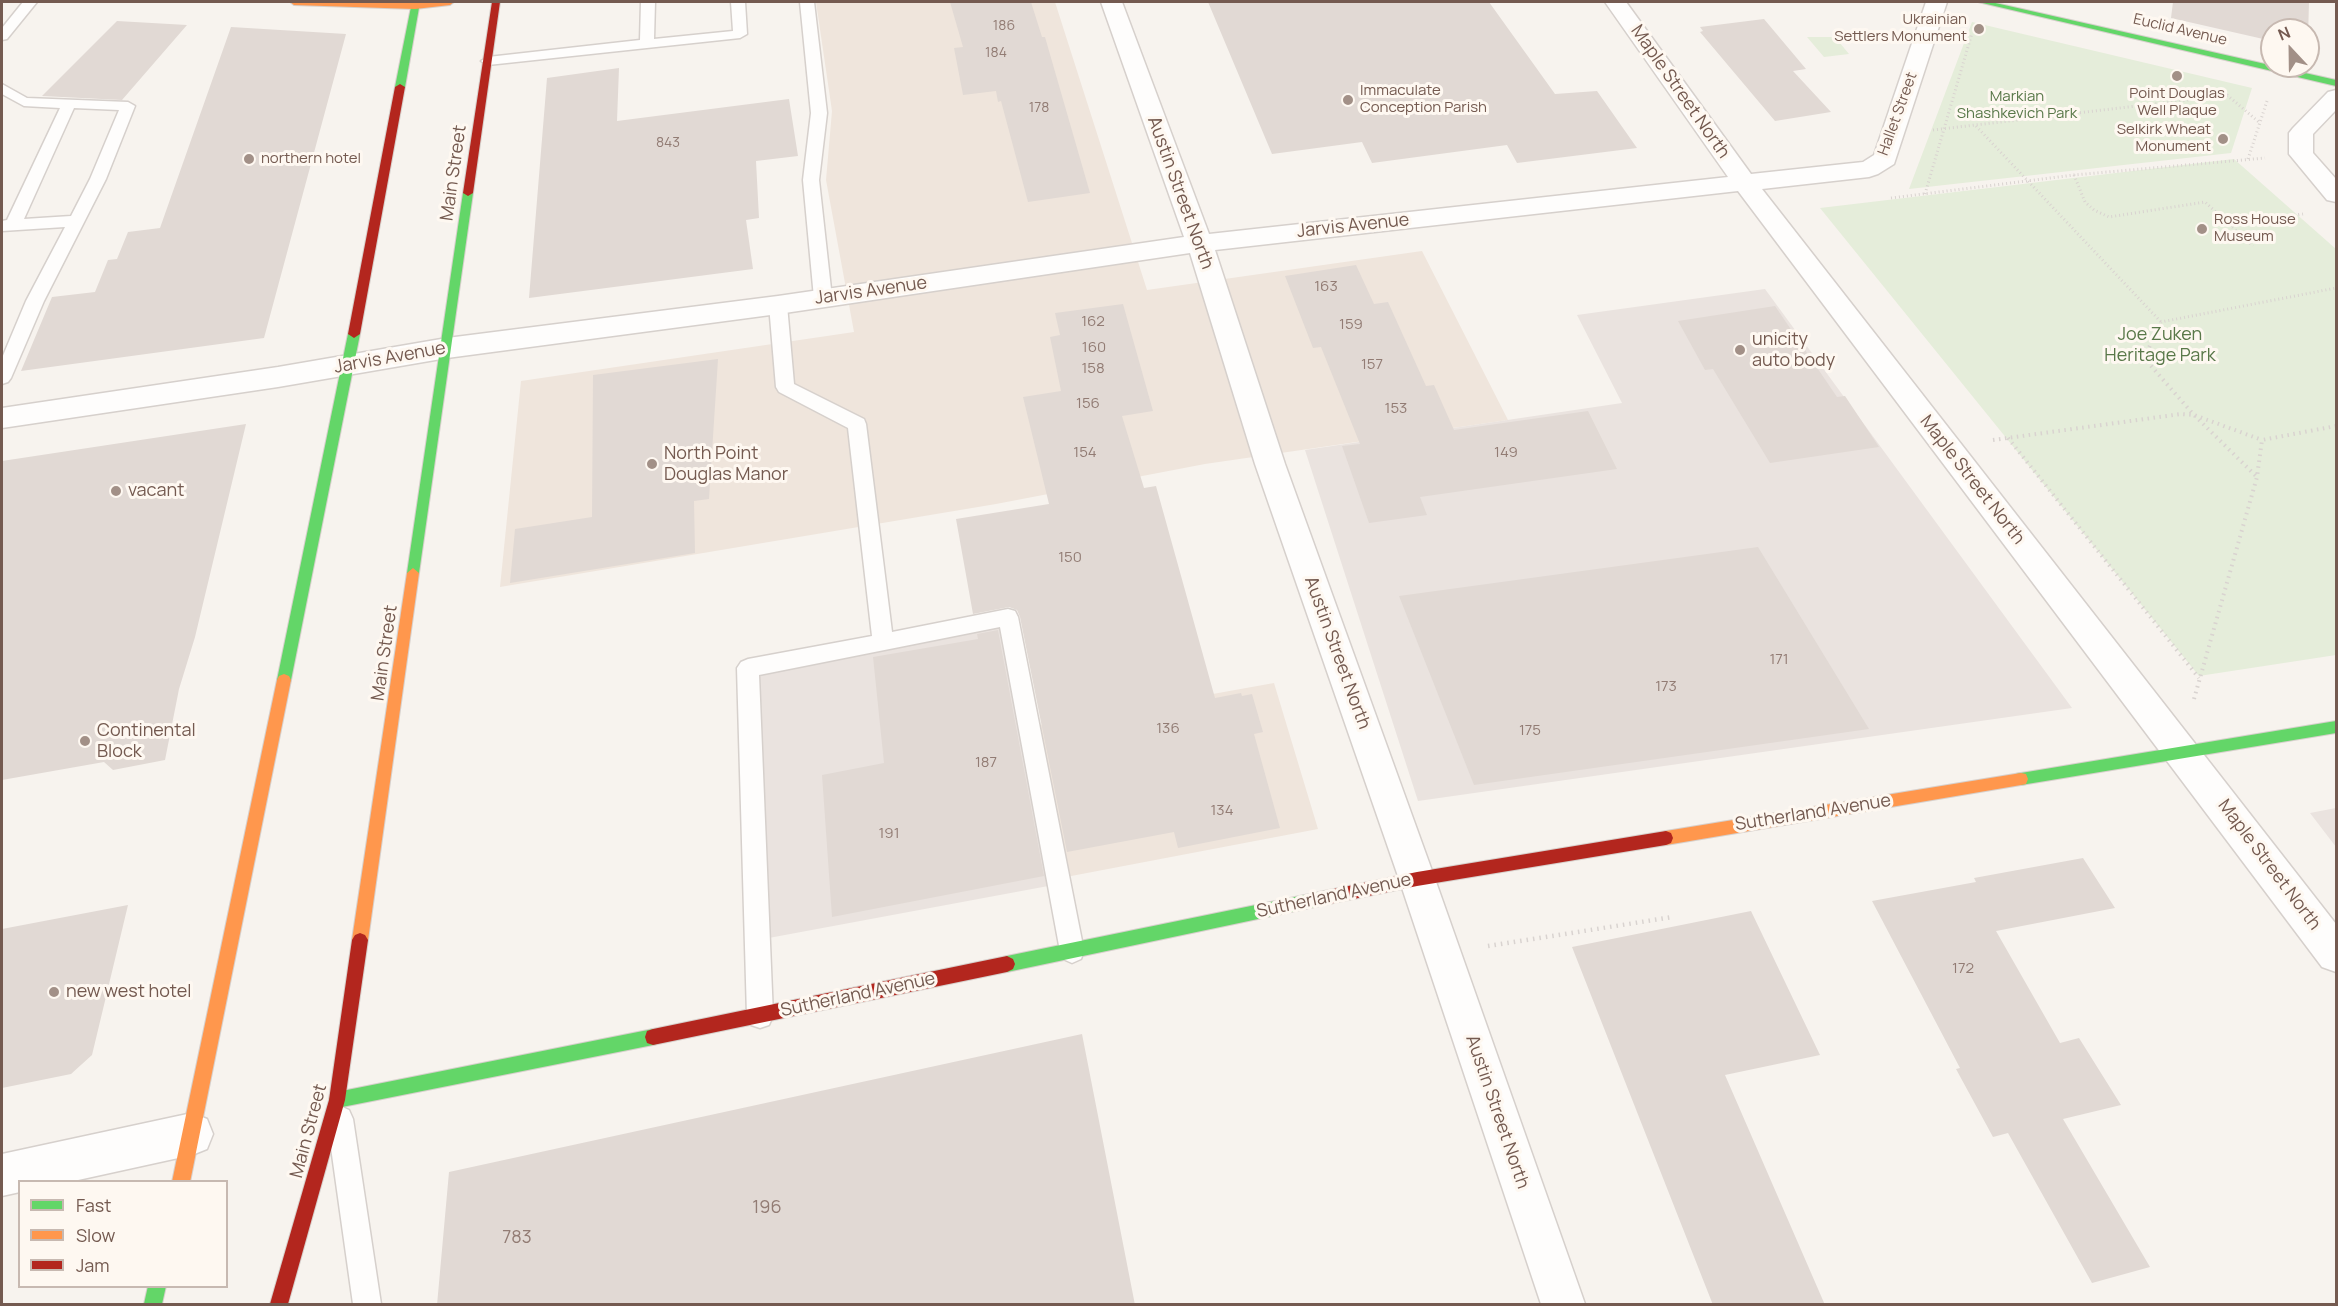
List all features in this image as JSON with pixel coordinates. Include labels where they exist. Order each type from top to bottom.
[{"type":"main road","points":[[294,2],[415,4],[450,2]]},
{"type":"main road","name":"Main Street","points":[[279,1305],[338,1100],[496,2]]},
{"type":"main road","name":"Euclid Avenue","points":[[1982,2],[2260,65]]},
{"type":"main road","points":[[181,1180],[348,365],[415,4]]},
{"type":"main road","name":"Euclid Avenue","points":[[2318,78],[2337,82]]},
{"type":"main road","name":"Sutherland Avenue","points":[[338,1100],[760,1016],[1417,879],[2337,728]]},
{"type":"main road","points":[[153,1305],[157,1288]]},
{"type":"street","name":"Austin Street North","points":[[1111,2],[1186,213],[1200,243],[1270,464],[1443,953],[1563,1305]]},
{"type":"street","name":"Maple Street North","points":[[1615,2],[1743,182],[2337,954]]},
{"type":"street","name":"Hallet Street","points":[[1743,182],[1869,169],[1885,159],[1937,2]]},
{"type":"street","points":[[2337,97],[2301,133],[2301,154],[2337,194]]},
{"type":"street","name":"Jarvis Avenue","points":[[2,417],[447,348],[778,305],[1200,243],[1743,182]]},
{"type":"street","points":[[2,1176],[192,1134]]},
{"type":"lane","points":[[2,36],[30,2]]},
{"type":"lane","points":[[647,45],[648,2]]},
{"type":"lane","points":[[488,61],[740,34],[738,2]]},
{"type":"lane","points":[[807,2],[819,113],[811,180],[823,298]]},
{"type":"lane","points":[[2,88],[24,102],[128,106],[98,179],[35,301],[2,378]]},
{"type":"lane","points":[[7,226],[69,104]]},
{"type":"lane","points":[[7,226],[76,221]]},
{"type":"lane","points":[[778,305],[785,387],[856,424],[883,642]]},
{"type":"lane","points":[[760,1016],[748,668],[1008,617],[1072,951]]},
{"type":"lane","points":[[338,1100],[368,1305]]},
{"type":"path","points":[[1925,194],[1972,31]]},
{"type":"path","points":[[2248,159],[2268,102],[2264,90],[2266,78]]},
{"type":"path","points":[[2220,89],[2260,123]]},
{"type":"path","points":[[2161,322],[1976,126],[2264,90]]},
{"type":"path","points":[[1890,199],[2074,175],[2301,154]]},
{"type":"path","points":[[2074,175],[2084,201],[2094,212],[2109,217],[2205,202],[2253,246]]},
{"type":"path","points":[[2230,225],[2309,213]]},
{"type":"path","points":[[2161,322],[2337,288]]},
{"type":"path","points":[[2161,322],[2144,358],[2194,415],[2257,477]]},
{"type":"path","points":[[1948,448],[2181,414],[2194,415],[2262,440],[2337,426]]},
{"type":"path","points":[[2008,438],[2199,678]]},
{"type":"path","points":[[2183,753],[2199,678],[2257,477],[2262,440]]},
{"type":"path","points":[[1443,953],[1673,917]]},
{"type":"shaded area","points":[[816,2],[1055,2],[1147,290],[1422,251],[1508,420],[1205,464],[996,504],[500,587],[521,381],[854,332],[826,180],[832,111]]},
{"type":"shaded area","points":[[1765,289],[2072,708],[1418,801],[1305,450],[1622,403],[1577,315]]},
{"type":"shaded area","points":[[1008,617],[1059,884],[758,940],[748,668]]},
{"type":"shaded area","points":[[1274,683],[1318,829],[1066,877],[1040,725]]},
{"type":"shaded area","points":[[2336,808],[2336,847],[2310,813]]},
{"type":"green space","name":"Markian Shashkevich Park","points":[[1972,22],[2252,88],[2231,153],[1909,189]]},
{"type":"green space","points":[[1807,37],[1835,37],[1849,54],[1824,57]]},
{"type":"green space","name":"Joe Zuken Heritage Park","points":[[2234,159],[2336,249],[2336,655],[2199,676],[1820,208]]},
{"type":"building","points":[[950,2],[1031,2],[1042,37],[1045,37],[1090,193],[1028,202],[1001,101],[998,102],[996,91],[963,95],[954,48],[963,47]]},
{"type":"building","points":[[1208,2],[1489,2],[1555,94],[1597,91],[1637,148],[1517,163],[1507,145],[1372,163],[1362,142],[1272,154]]},
{"type":"building","points":[[2173,2],[2309,2],[2309,18],[2260,18],[2260,38],[2171,18]]},
{"type":"building","points":[[1764,19],[1806,69],[1793,71],[1831,112],[1775,121],[1700,32],[1703,31],[1700,27]]},
{"type":"building","points":[[117,21],[187,25],[122,100],[42,96]]},
{"type":"building","points":[[231,27],[346,34],[264,338],[21,371],[52,297],[95,292],[108,260],[117,259],[128,232],[160,228]]},
{"type":"building","points":[[619,68],[617,121],[789,99],[798,156],[756,161],[759,218],[746,220],[753,269],[529,298],[547,78]]},
{"type":"building","points":[[1356,265],[1374,304],[1388,302],[1426,386],[1434,385],[1454,430],[1588,411],[1617,469],[1420,497],[1427,515],[1369,523],[1342,446],[1360,444],[1321,347],[1313,348],[1285,276]]},
{"type":"building","points":[[1123,304],[1153,411],[1122,416],[1144,488],[1156,486],[1215,698],[1241,693],[1242,696],[1252,694],[1263,732],[1254,734],[1280,828],[1178,848],[1174,832],[1067,852],[1020,617],[1017,610],[1009,607],[973,614],[956,519],[1049,504],[1023,397],[1061,391],[1050,337],[1060,335],[1055,313]]},
{"type":"building","points":[[1775,306],[1837,397],[1845,396],[1879,447],[1770,463],[1713,369],[1705,370],[1678,321]]},
{"type":"building","name":"North Point Douglas Manor","points":[[718,359],[709,499],[694,501],[695,553],[510,583],[515,529],[592,517],[593,375]]},
{"type":"building","points":[[246,424],[195,637],[179,689],[165,760],[113,770],[104,762],[2,780],[2,461]]},
{"type":"building","points":[[1758,547],[1869,729],[1474,785],[1399,596]]},
{"type":"building","points":[[998,630],[1044,876],[832,917],[822,775],[884,763],[873,657],[978,639],[977,634]]},
{"type":"building","points":[[2083,858],[2115,908],[1996,931],[2060,1043],[2079,1038],[2121,1105],[2063,1119],[2150,1267],[2092,1283],[2008,1133],[1993,1137],[1956,1069],[1960,1068],[1872,901],[1976,882],[1974,878]]},
{"type":"building","name":"new west hotel","points":[[128,905],[92,1055],[71,1074],[2,1088],[2,929]]},
{"type":"building","points":[[1751,911],[1820,1055],[1725,1075],[1825,1305],[1713,1305],[1572,947]]},
{"type":"building","points":[[1082,1034],[1135,1305],[437,1305],[449,1172]]},
{"type":"traffic: fast","points":[[400,87],[416,2]]},
{"type":"traffic: fast","points":[[1982,2],[2336,83]]},
{"type":"traffic: fast","points":[[413,573],[468,193]]},
{"type":"traffic: fast","points":[[284,680],[354,334]]},
{"type":"traffic: fast","points":[[2021,779],[2336,727]]},
{"type":"traffic: fast","points":[[1007,964],[1329,897]]},
{"type":"traffic: fast","points":[[337,1100],[653,1037]]},
{"type":"traffic: fast","points":[[153,1304],[157,1288]]},
{"type":"traffic: slow","points":[[294,2],[415,6],[450,2]]},
{"type":"traffic: slow","points":[[360,940],[413,573]]},
{"type":"traffic: slow","points":[[181,1180],[284,680]]},
{"type":"traffic: slow","points":[[1666,838],[2021,779]]},
{"type":"traffic: jam","points":[[468,193],[496,2]]},
{"type":"traffic: jam","points":[[354,334],[400,87]]},
{"type":"traffic: jam","points":[[1329,897],[1417,879],[1666,838]]},
{"type":"traffic: jam","points":[[279,1304],[337,1100],[360,940]]},
{"type":"traffic: jam","points":[[653,1037],[1007,964]]},
{"type":"place","name":"Ukrainian Settlers Monument","points":[[1979,29]]},
{"type":"place","name":"Point Douglas Well Plaque","points":[[2177,76]]},
{"type":"place","name":"Immaculate Conception Parish","points":[[1348,100]]},
{"type":"place","name":"Selkirk Wheat Monument","points":[[2223,139]]},
{"type":"place","name":"northern hotel","points":[[249,159]]},
{"type":"place","name":"Ross House Museum","points":[[2202,229]]},
{"type":"place","name":"unicity auto body","points":[[1740,350]]},
{"type":"place","name":"North Point Douglas Manor","points":[[652,464]]},
{"type":"place","name":"vacant","points":[[116,491]]},
{"type":"place","name":"Continental Block","points":[[85,741]]},
{"type":"place","name":"new west hotel","points":[[54,992]]}]
